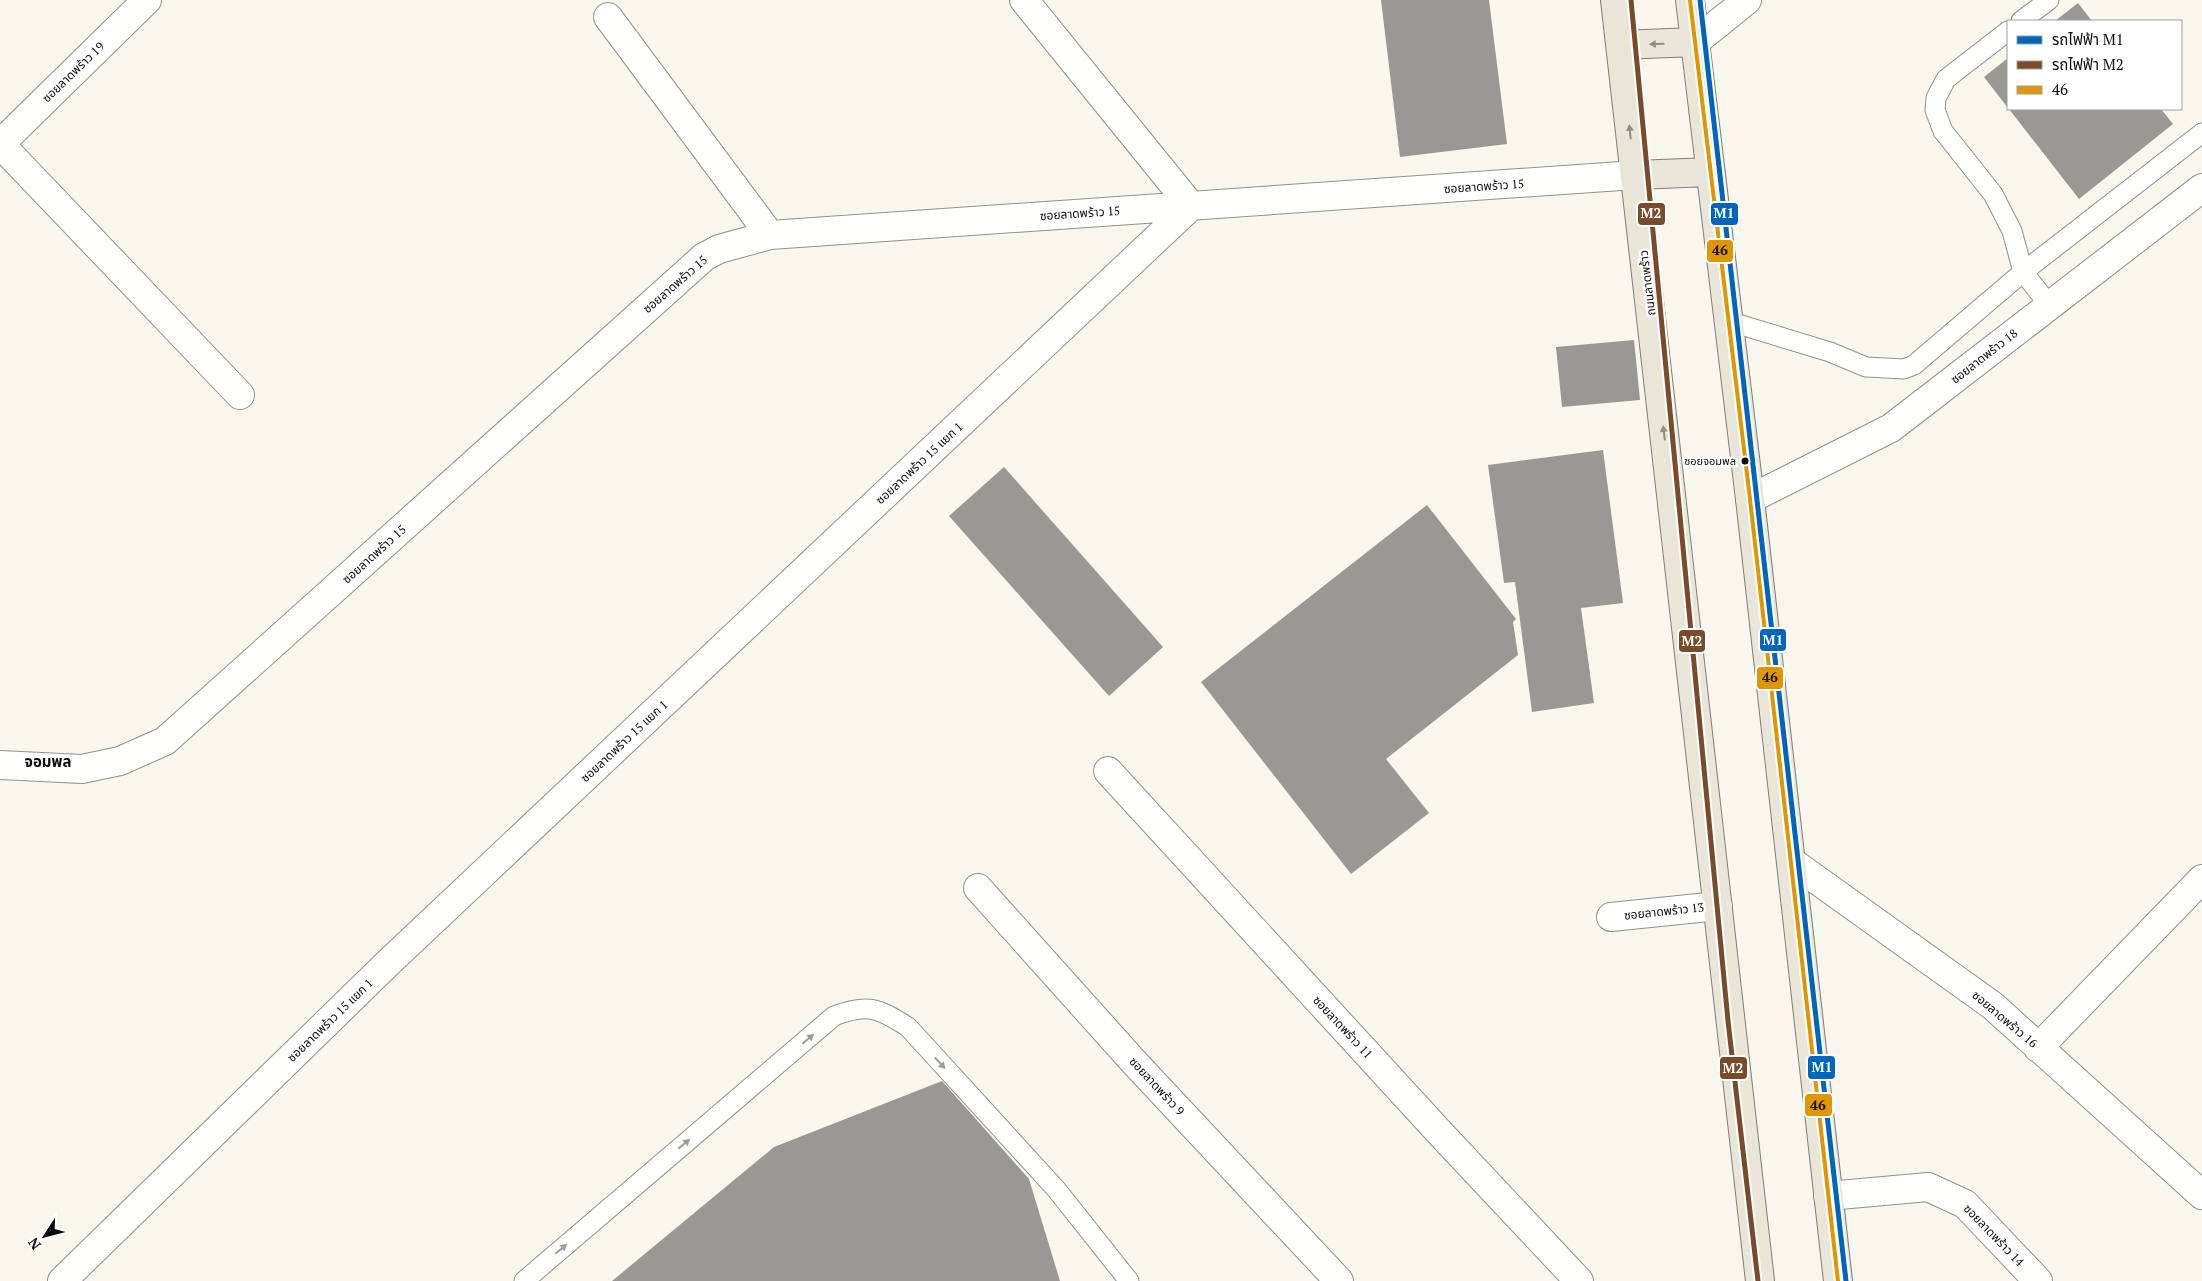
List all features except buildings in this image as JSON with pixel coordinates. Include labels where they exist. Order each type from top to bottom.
[{"type":"main road","name":"ถนนลาดพร้าว","points":[[1615,0],[1760,1281]]},
{"type":"main road","points":[[1690,0],[1792,862],[1838,1281]]},
{"type":"main road","points":[[1620,45],[1695,42]]},
{"type":"main road","points":[[1634,175],[1710,172]]},
{"type":"street","name":"ซอยลาดพร้าว 19","points":[[0,144],[147,0]]},
{"type":"street","points":[[1024,0],[1191,206]]},
{"type":"street","points":[[1695,42],[1747,0]]},
{"type":"street","points":[[608,17],[770,234]]},
{"type":"street","points":[[0,144],[240,395]]},
{"type":"street","name":"ซอยลาดพร้าว 15","points":[[3,761],[82,769],[120,762],[165,742],[704,257],[727,246],[770,234],[1634,175]]},
{"type":"street","name":"ซอยลาดพร้าว 18","points":[[1750,499],[1891,428],[2202,188]]},
{"type":"street","name":"ซอยลาดพร้าว 15 แยก 1","points":[[62,1281],[388,964],[1191,206]]},
{"type":"street","name":"ซอยลาดพร้าว 11","points":[[1108,771],[1440,1134],[1579,1281]]},
{"type":"street","name":"ซอยลาดพร้าว 16","points":[[1792,862],[1993,1006],[2202,1196]]},
{"type":"street","points":[[2038,1048],[2202,879]]},
{"type":"street","name":"ซอยลาดพร้าว 9","points":[[978,888],[1134,1061],[1339,1281]]},
{"type":"street","name":"ซอยลาดพร้าว 13","points":[[1611,917],[1718,906]]},
{"type":"street","name":"ซอยลาดพร้าว 14","points":[[1828,1196],[1928,1187],[1965,1204],[2038,1281]]},
{"type":"lane","points":[[2022,20],[2049,0]]},
{"type":"lane","points":[[2007,32],[1946,79],[1936,98],[1935,110],[1943,130],[1993,194],[2012,231],[2024,272],[2050,306]]},
{"type":"lane","points":[[1728,321],[1830,352],[1866,367],[1904,369],[1914,365],[2024,272],[2202,133]]},
{"type":"lane","points":[[524,1281],[834,1016],[853,1009],[874,1009],[908,1027],[1056,1189],[1129,1281]]},
{"type":"metro line","name":"M2","points":[[1631,0],[1728,1021],[1758,1281]]},
{"type":"metro line","name":"M1","points":[[1700,0],[1846,1281]]},
{"type":"transit line","name":"46","points":[[1690,0],[1750,499],[1838,1281]]},
{"type":"place","name":"ซอยจอมพล","points":[[1745,461]]},
{"type":"district","name":"จอมพล","points":[[48,761]]}]
